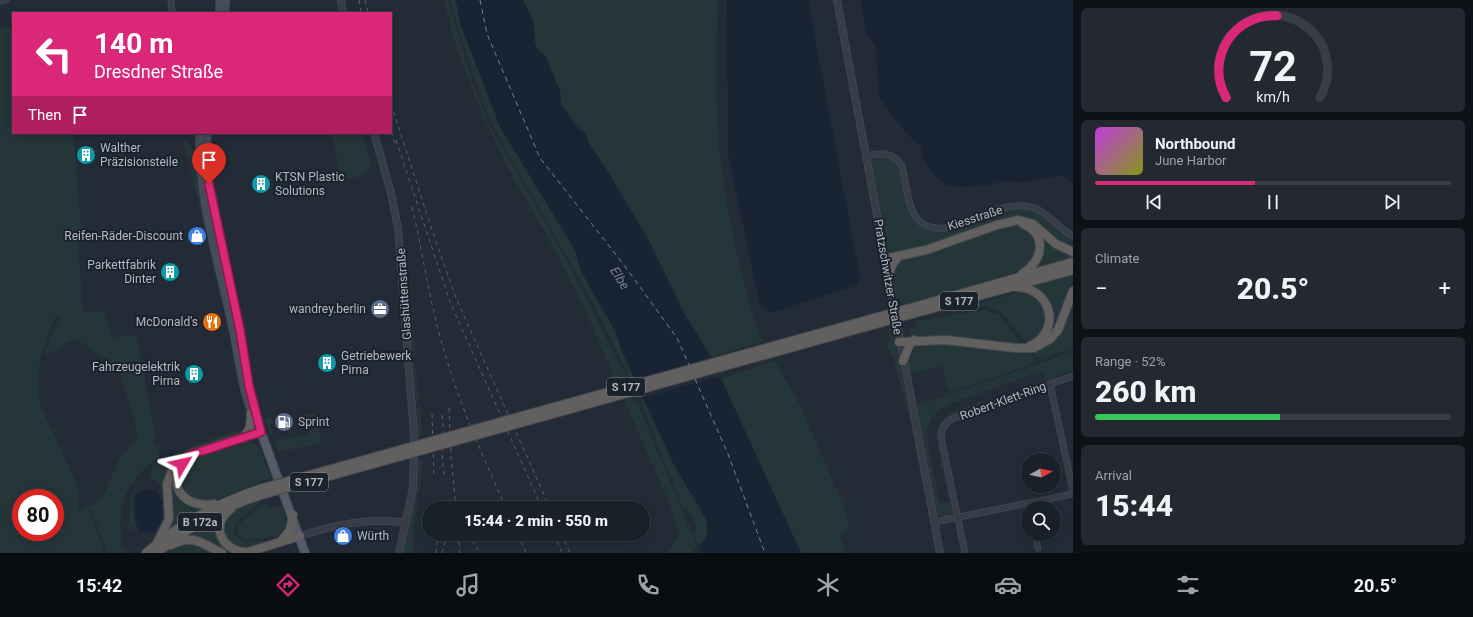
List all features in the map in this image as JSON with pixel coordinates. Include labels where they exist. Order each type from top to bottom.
[{"type":"highway","points":[[884,259],[926,250],[1009,222],[1022,220],[1030,222],[1056,244],[1073,252]]},
{"type":"highway","points":[[1009,222],[1021,224],[1032,230],[1038,240],[1040,248],[1038,258],[1034,264],[1012,279]]},
{"type":"highway","points":[[888,278],[892,265],[899,256]]},
{"type":"highway","name":"S 177","points":[[911,311],[1012,279],[1073,262]]},
{"type":"highway","name":"S 177","points":[[264,491],[911,311],[1073,270]]},
{"type":"highway","points":[[1006,288],[1023,288],[1035,292],[1042,297],[1047,305],[1049,316],[1047,329],[1033,346]]},
{"type":"highway","points":[[899,342],[914,340],[959,341],[1020,348],[1033,346],[1050,339],[1058,330],[1073,291]]},
{"type":"highway","points":[[903,362],[909,346],[914,340]]},
{"type":"highway","points":[[244,438],[250,427],[253,414]]},
{"type":"highway","points":[[157,543],[169,519],[166,489],[169,474],[176,464],[188,456],[261,432]]},
{"type":"highway","points":[[188,456],[180,466],[177,476],[178,487],[183,497],[190,502],[199,505],[224,501]]},
{"type":"highway","name":"B 172a","points":[[157,553],[184,531],[212,515],[264,491]]},
{"type":"highway","name":"B 172a","points":[[146,553],[183,524],[224,501],[264,491]]},
{"type":"highway","points":[[249,499],[227,512],[222,520],[220,528],[222,539],[229,548],[236,551],[247,552],[300,536]]},
{"type":"highway","points":[[282,541],[290,530],[293,515]]},
{"type":"highway","points":[[157,553],[179,541],[189,540],[199,541],[222,553]]},
{"type":"main road","points":[[219,12],[220,0]]},
{"type":"main road","points":[[225,12],[226,0]]},
{"type":"main road","points":[[200,134],[201,164],[205,197],[238,350],[243,387],[293,515],[305,553]]},
{"type":"main road","points":[[207,134],[207,174],[210,194],[253,414]]},
{"type":"street","points":[[0,1],[6,0]]},
{"type":"street","points":[[171,0],[172,12]]},
{"type":"street","points":[[341,0],[343,12]]},
{"type":"street","name":"Pratzschwitzer Straße","points":[[837,0],[899,342],[940,553]]},
{"type":"street","name":"Glashüttenstraße","points":[[374,134],[396,211],[401,256],[415,452],[413,488],[399,553]]},
{"type":"street","name":"Kiesstraße","points":[[866,156],[887,154],[899,161],[903,172],[911,211],[924,225],[937,228],[946,228],[1001,209],[1021,205],[1032,207],[1043,212],[1066,232],[1073,236]]},
{"type":"street","name":"Robert-Klett-Ring","points":[[965,553],[942,442],[941,435],[945,425],[951,419],[1073,376]]},
{"type":"street","points":[[1046,501],[1073,493],[1050,384]]},
{"type":"street","points":[[934,522],[1021,507]]},
{"type":"street","points":[[300,536],[334,527],[375,521],[406,523]]},
{"type":"street","points":[[1036,541],[1038,548]]},
{"type":"shaded area","points":[[444,0],[448,0],[472,81],[490,126],[561,250],[628,380],[626,384],[634,401],[637,402],[697,547],[692,553],[667,553],[680,535],[670,505],[582,303],[545,232],[510,172],[482,113],[457,50]]},
{"type":"shaded area","points":[[450,0],[456,0],[460,23],[500,127],[575,250],[581,271],[615,331],[635,380],[632,381],[594,305],[492,124],[475,80]]},
{"type":"shaded area","points":[[523,0],[717,0],[716,64],[719,149],[729,213],[738,257],[762,342],[711,357],[684,313],[649,241],[607,170],[589,144],[586,134],[576,126],[561,104],[560,91],[534,43],[533,21]]},
{"type":"shaded area","points":[[12,26],[12,134],[73,134],[81,225],[87,232],[82,241],[78,243],[83,312],[104,311],[112,337],[136,335],[156,437],[153,443],[157,447],[160,457],[147,466],[136,477],[128,489],[122,504],[121,547],[125,550],[124,553],[107,553],[91,509],[89,510],[105,553],[0,553],[0,29]],"holes":[[[60,316],[44,353],[46,354],[51,351],[52,353],[66,343],[75,340],[85,345],[115,368],[120,374],[135,423],[137,434],[136,441],[119,459],[104,495],[94,504],[86,507],[85,510],[79,511],[79,494],[75,480],[40,405],[38,379],[40,359],[55,317]]]},
{"type":"shaded area","points":[[332,134],[362,134],[371,165],[366,175],[341,180]]},
{"type":"shaded area","points":[[183,138],[197,153],[198,182],[206,221],[203,223]]},
{"type":"shaded area","points":[[880,156],[889,158],[900,169],[910,212],[917,221],[926,227],[947,230],[993,213],[1018,208],[1029,209],[1039,213],[1063,233],[1073,239],[1073,250],[1064,247],[1031,220],[924,248],[891,253],[887,250],[870,168],[873,159]]},
{"type":"shaded area","points":[[1030,224],[1073,254],[1073,258],[1034,269],[1041,254]]},
{"type":"shaded area","points":[[1015,225],[1023,226],[1035,237],[1037,254],[1023,270],[909,303],[901,304],[899,297],[893,292],[892,277],[894,269],[898,262],[902,259],[998,227]]},
{"type":"shaded area","points":[[403,245],[406,245],[416,359],[411,355]]},
{"type":"shaded area","points":[[1073,273],[1073,288],[1059,325],[1040,343],[1051,314],[1027,286]]},
{"type":"shaded area","points":[[1018,292],[1028,294],[1036,298],[1047,314],[1044,332],[1030,342],[1025,342],[1002,313],[985,306],[965,308]]},
{"type":"shaded area","points":[[1073,298],[1073,347],[1040,361],[1032,352],[1048,343]]},
{"type":"shaded area","points":[[985,310],[999,315],[1021,343],[1018,345],[948,336],[911,336],[908,333],[911,329],[917,327],[916,321]]},
{"type":"shaded area","points":[[893,328],[905,381],[906,396],[910,406],[924,482],[922,482],[909,416],[893,358],[886,344],[890,340],[888,330]]},
{"type":"shaded area","points":[[943,343],[1019,353],[1029,352],[1037,362],[952,392],[948,390],[942,366],[909,374],[908,359],[910,359],[915,347],[923,344]]},
{"type":"shaded area","points":[[1073,351],[1073,370],[1058,376],[1059,378],[1049,382],[1048,379],[1034,384],[1033,388],[1031,384],[1045,379],[1042,371],[960,400],[961,403],[958,401],[947,405],[933,416],[928,431],[928,439],[940,503],[952,501],[954,511],[946,516],[936,515],[916,408],[918,405],[1025,369]]},
{"type":"shaded area","points":[[775,361],[799,403],[839,495],[846,502],[842,503],[850,528],[839,534],[847,553],[801,553],[721,379]]},
{"type":"shaded area","points":[[411,362],[416,366],[419,399],[415,406]]},
{"type":"shaded area","points":[[644,399],[673,463],[705,517],[708,525],[706,539],[699,545],[694,535],[697,527],[688,509],[684,510],[640,400]]},
{"type":"shaded area","points":[[991,399],[991,403],[988,401],[960,411],[961,414],[951,417],[939,439],[936,441],[940,423],[947,416],[964,407]]},
{"type":"shaded area","points":[[420,404],[422,435],[417,437],[415,411]]},
{"type":"shaded area","points":[[306,414],[316,414],[321,443],[278,452],[274,441],[308,434],[313,427],[311,420],[306,420]]},
{"type":"shaded area","points":[[271,417],[273,424],[270,425],[271,430],[274,430],[271,437],[265,421],[266,418]]},
{"type":"shaded area","points":[[244,430],[241,434],[195,448],[179,456],[173,465],[164,493],[155,480],[150,480],[152,467],[169,457],[211,439]]},
{"type":"shaded area","points":[[250,442],[259,447],[271,478],[211,502],[203,503],[183,494],[178,479],[185,463],[202,455]]},
{"type":"shaded area","points":[[937,445],[942,447],[939,447],[948,491],[951,490],[951,496],[948,498]]},
{"type":"shaded area","points":[[423,460],[413,536],[413,553],[402,553],[414,497],[418,461]]},
{"type":"shaded area","points":[[139,478],[131,507],[134,512],[138,531],[133,527],[129,534],[130,500]]},
{"type":"shaded area","points":[[169,487],[174,487],[181,500],[185,503],[203,507],[169,529]]},
{"type":"shaded area","points":[[261,500],[239,519],[234,529],[235,535],[244,542],[275,540],[245,549],[235,548],[223,537],[223,521],[232,511]]},
{"type":"shaded area","points":[[265,503],[269,507],[282,507],[286,520],[285,530],[283,533],[273,537],[243,539],[237,533],[238,525]]},
{"type":"shaded area","points":[[222,514],[218,524],[235,553],[183,537]]},
{"type":"shaded area","points":[[191,541],[219,553],[163,553],[171,547]]},
{"type":"water","name":"Elbe","points":[[456,0],[523,0],[533,21],[537,48],[545,55],[560,91],[561,104],[576,126],[586,134],[589,144],[607,170],[649,241],[684,313],[711,357],[801,553],[702,553],[699,545],[705,539],[707,532],[705,517],[673,463],[622,352],[615,331],[581,271],[575,250],[500,127],[460,23]]},
{"type":"water","points":[[727,0],[808,0],[860,278],[858,285],[770,313],[760,306],[728,153]]},
{"type":"water","points":[[860,0],[1073,0],[1073,183],[1063,175],[1025,182],[1005,181],[983,186],[960,187],[946,185],[934,176],[923,159],[921,147],[905,132],[880,99],[875,43],[867,36]]},
{"type":"water","points":[[140,490],[155,490],[162,502],[159,525],[148,533],[140,532],[135,521],[135,495]]},
{"type":"pier","points":[[713,357],[722,376],[641,398],[633,379]]},
{"type":"ferry route","points":[[480,0],[487,34],[540,158],[624,265],[677,338],[689,365]]},
{"type":"ferry route","points":[[695,379],[728,454],[765,553]]},
{"type":"railway","points":[[359,0],[361,12]]},
{"type":"railway","points":[[365,0],[368,12]]},
{"type":"railway","points":[[392,107],[456,298],[547,501]]},
{"type":"railway","points":[[392,134],[396,147]]},
{"type":"railway","points":[[396,140],[450,302],[539,501]]},
{"type":"railway","points":[[412,207],[433,310],[448,365],[471,427],[503,501]]},
{"type":"railway","points":[[449,408],[451,456],[455,501]]},
{"type":"railway","points":[[432,414],[434,478]]},
{"type":"railway","points":[[442,415],[445,444]]},
{"type":"railway","points":[[441,439],[444,477]]},
{"type":"railway","points":[[436,553],[437,541]]},
{"type":"railway","points":[[442,553],[445,541]]},
{"type":"railway","points":[[459,541],[460,553]]},
{"type":"railway","points":[[472,541],[478,550]]},
{"type":"railway","points":[[521,541],[526,553]]},
{"type":"railway","points":[[557,541],[562,553]]},
{"type":"railway","points":[[564,541],[570,553]]},
{"type":"place","name":"Walther Präzisionsteile","points":[[86,155]]},
{"type":"place","name":"KTSN Plastic Solutions","points":[[261,184]]},
{"type":"place","name":"Reifen-Räder-Discount","points":[[197,236]]},
{"type":"place","name":"Parkettfabrik Dinter","points":[[170,272]]},
{"type":"place","name":"wandrey.berlin","points":[[380,309]]},
{"type":"place","name":"McDonald's","points":[[212,322]]},
{"type":"place","name":"Getriebewerk Pirna","points":[[327,363]]},
{"type":"place","name":"Fahrzeugelektrik Pirna","points":[[194,374]]},
{"type":"place","name":"Sprint","points":[[284,422]]},
{"type":"place","name":"Würth","points":[[343,536]]},
{"type":"route","points":[[182,464],[188,456],[261,432],[249,386],[240,330],[213,209],[209,184]]}]
